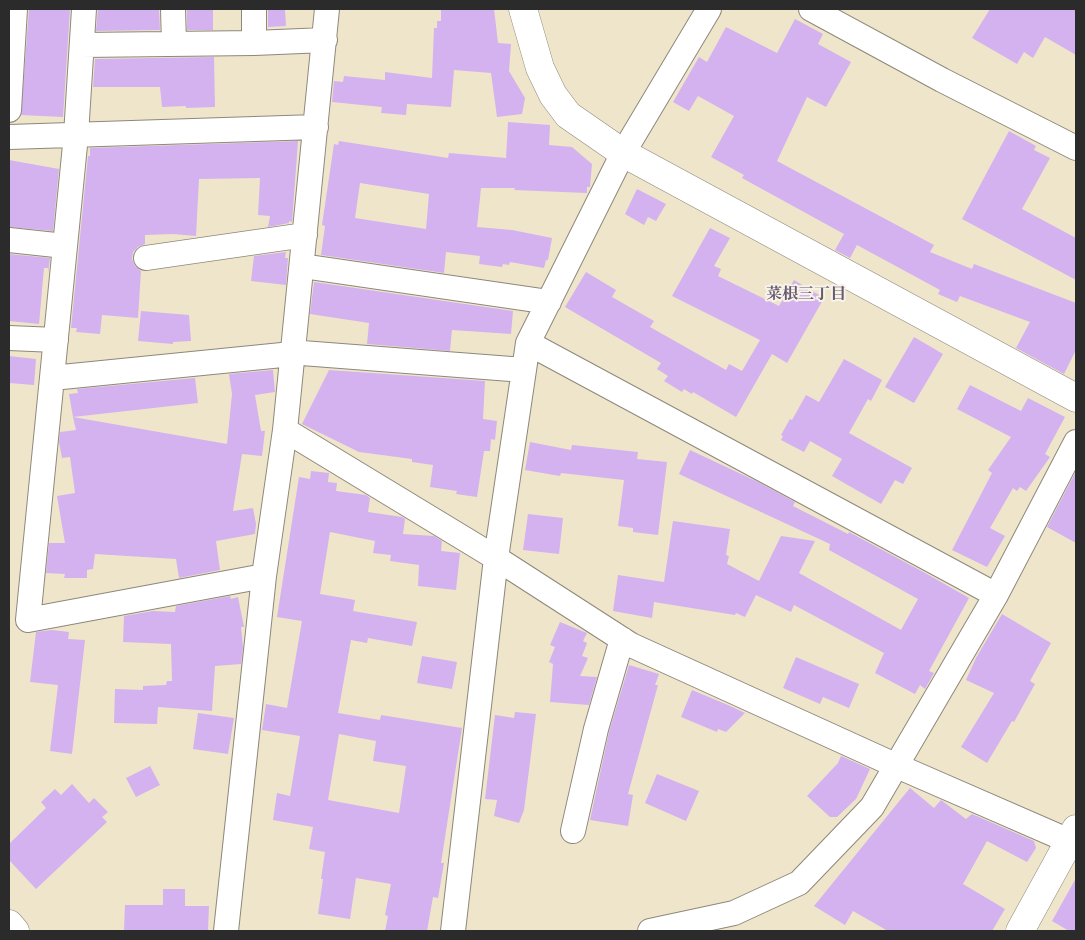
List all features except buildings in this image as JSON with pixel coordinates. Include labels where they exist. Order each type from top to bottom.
[{"type":"main road","points":[[523,9],[540,68],[553,95],[568,115],[623,153],[1076,398]]},
{"type":"main road","points":[[1020,931],[1074,838]]},
{"type":"main road","points":[[9,924],[15,931]]},
{"type":"street","points":[[9,110],[15,9]]},
{"type":"street","points":[[84,9],[76,135],[28,620],[264,576]]},
{"type":"street","points":[[173,9],[174,44]]},
{"type":"street","points":[[254,9],[254,43]]},
{"type":"street","points":[[226,931],[264,576],[285,430],[327,9]]},
{"type":"street","points":[[453,931],[496,558],[528,342],[623,153],[709,9]]},
{"type":"street","points":[[811,9],[942,80],[1076,148]]},
{"type":"street","points":[[82,45],[254,43],[324,40]]},
{"type":"street","points":[[9,137],[316,127]]},
{"type":"street","points":[[146,258],[305,235]]},
{"type":"street","points":[[9,240],[65,246]]},
{"type":"street","points":[[302,266],[549,302]]},
{"type":"street","points":[[9,338],[56,340]]},
{"type":"street","points":[[528,342],[996,595]]},
{"type":"street","points":[[52,378],[293,354],[524,370]]},
{"type":"street","points":[[285,430],[496,558],[631,645],[897,766],[1074,838]]},
{"type":"street","points":[[650,931],[737,922],[798,882],[872,807],[996,595],[1076,442]]},
{"type":"street","points":[[573,830],[596,729],[622,639]]},
{"type":"district","name":"菜根三丁目","points":[[806,295]]}]
